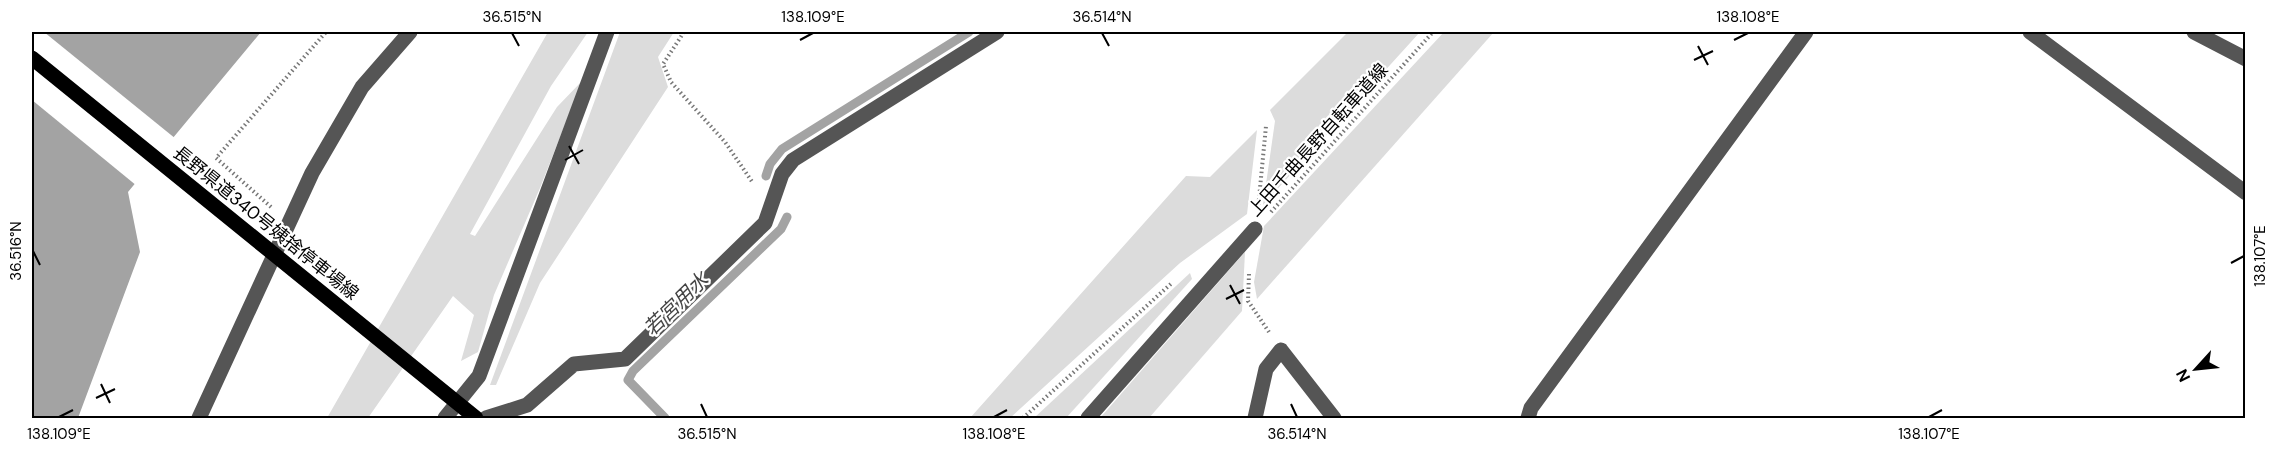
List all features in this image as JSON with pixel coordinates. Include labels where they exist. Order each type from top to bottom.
[{"type":"main road","name":"長野県道340号姨捨停車場線","points":[[32,58],[476,418]]},
{"type":"street","points":[[200,418],[312,173],[362,87],[410,32]]},
{"type":"street","points":[[445,418],[479,376],[607,32]]},
{"type":"street","points":[[486,418],[526,405],[574,364],[626,359],[765,224],[782,174],[792,160],[998,32]]},
{"type":"street","points":[[1528,418],[1530,408],[1806,32]]},
{"type":"street","points":[[2030,32],[2246,192]]},
{"type":"street","points":[[2194,32],[2246,59]]},
{"type":"street","points":[[1088,418],[1255,229]]},
{"type":"street","points":[[1255,418],[1266,369],[1281,350],[1334,418]]},
{"type":"path","points":[[290,222],[216,158],[326,32]]},
{"type":"path","points":[[684,32],[663,64],[671,82],[725,142],[770,208]]},
{"type":"path","name":"上田千曲長野自転車道線","points":[[1255,229],[1434,32]]},
{"type":"path","points":[[1255,229],[1265,156],[1266,126]]},
{"type":"path","points":[[1023,418],[1181,276]]},
{"type":"path","points":[[1248,301],[1281,350]]},
{"type":"shaded area","points":[[32,32],[261,32],[128,192],[140,252],[78,418],[32,418]]},
{"type":"shaded area","points":[[548,32],[588,32],[551,86],[470,234],[475,236],[557,107],[582,81],[540,188],[494,295],[478,352],[461,361],[474,315],[453,296],[368,418],[327,418]]},
{"type":"shaded area","points":[[620,32],[674,32],[658,57],[668,87],[540,283],[496,385],[490,385]]},
{"type":"shaded area","points":[[1348,32],[1420,32],[1263,205],[1275,121],[1270,110]]},
{"type":"shaded area","points":[[1444,32],[1494,32],[1257,299],[1254,282],[1264,226]]},
{"type":"shaded area","points":[[1257,130],[1247,214],[1180,263],[1010,418],[970,418],[1186,176],[1210,177]]},
{"type":"shaded area","points":[[1245,252],[1242,311],[1149,418],[1100,418]]},
{"type":"shaded area","points":[[1190,273],[1192,279],[1066,418],[1034,418]]},
{"type":"pier","points":[[32,32],[44,32],[176,139],[137,186],[32,100]]},
{"type":"waterway","name":"若宮用水","points":[[766,176],[770,164],[782,149],[969,32]]},
{"type":"waterway","name":"若宮用水","points":[[665,418],[628,380],[633,371],[781,229],[787,217]]}]
